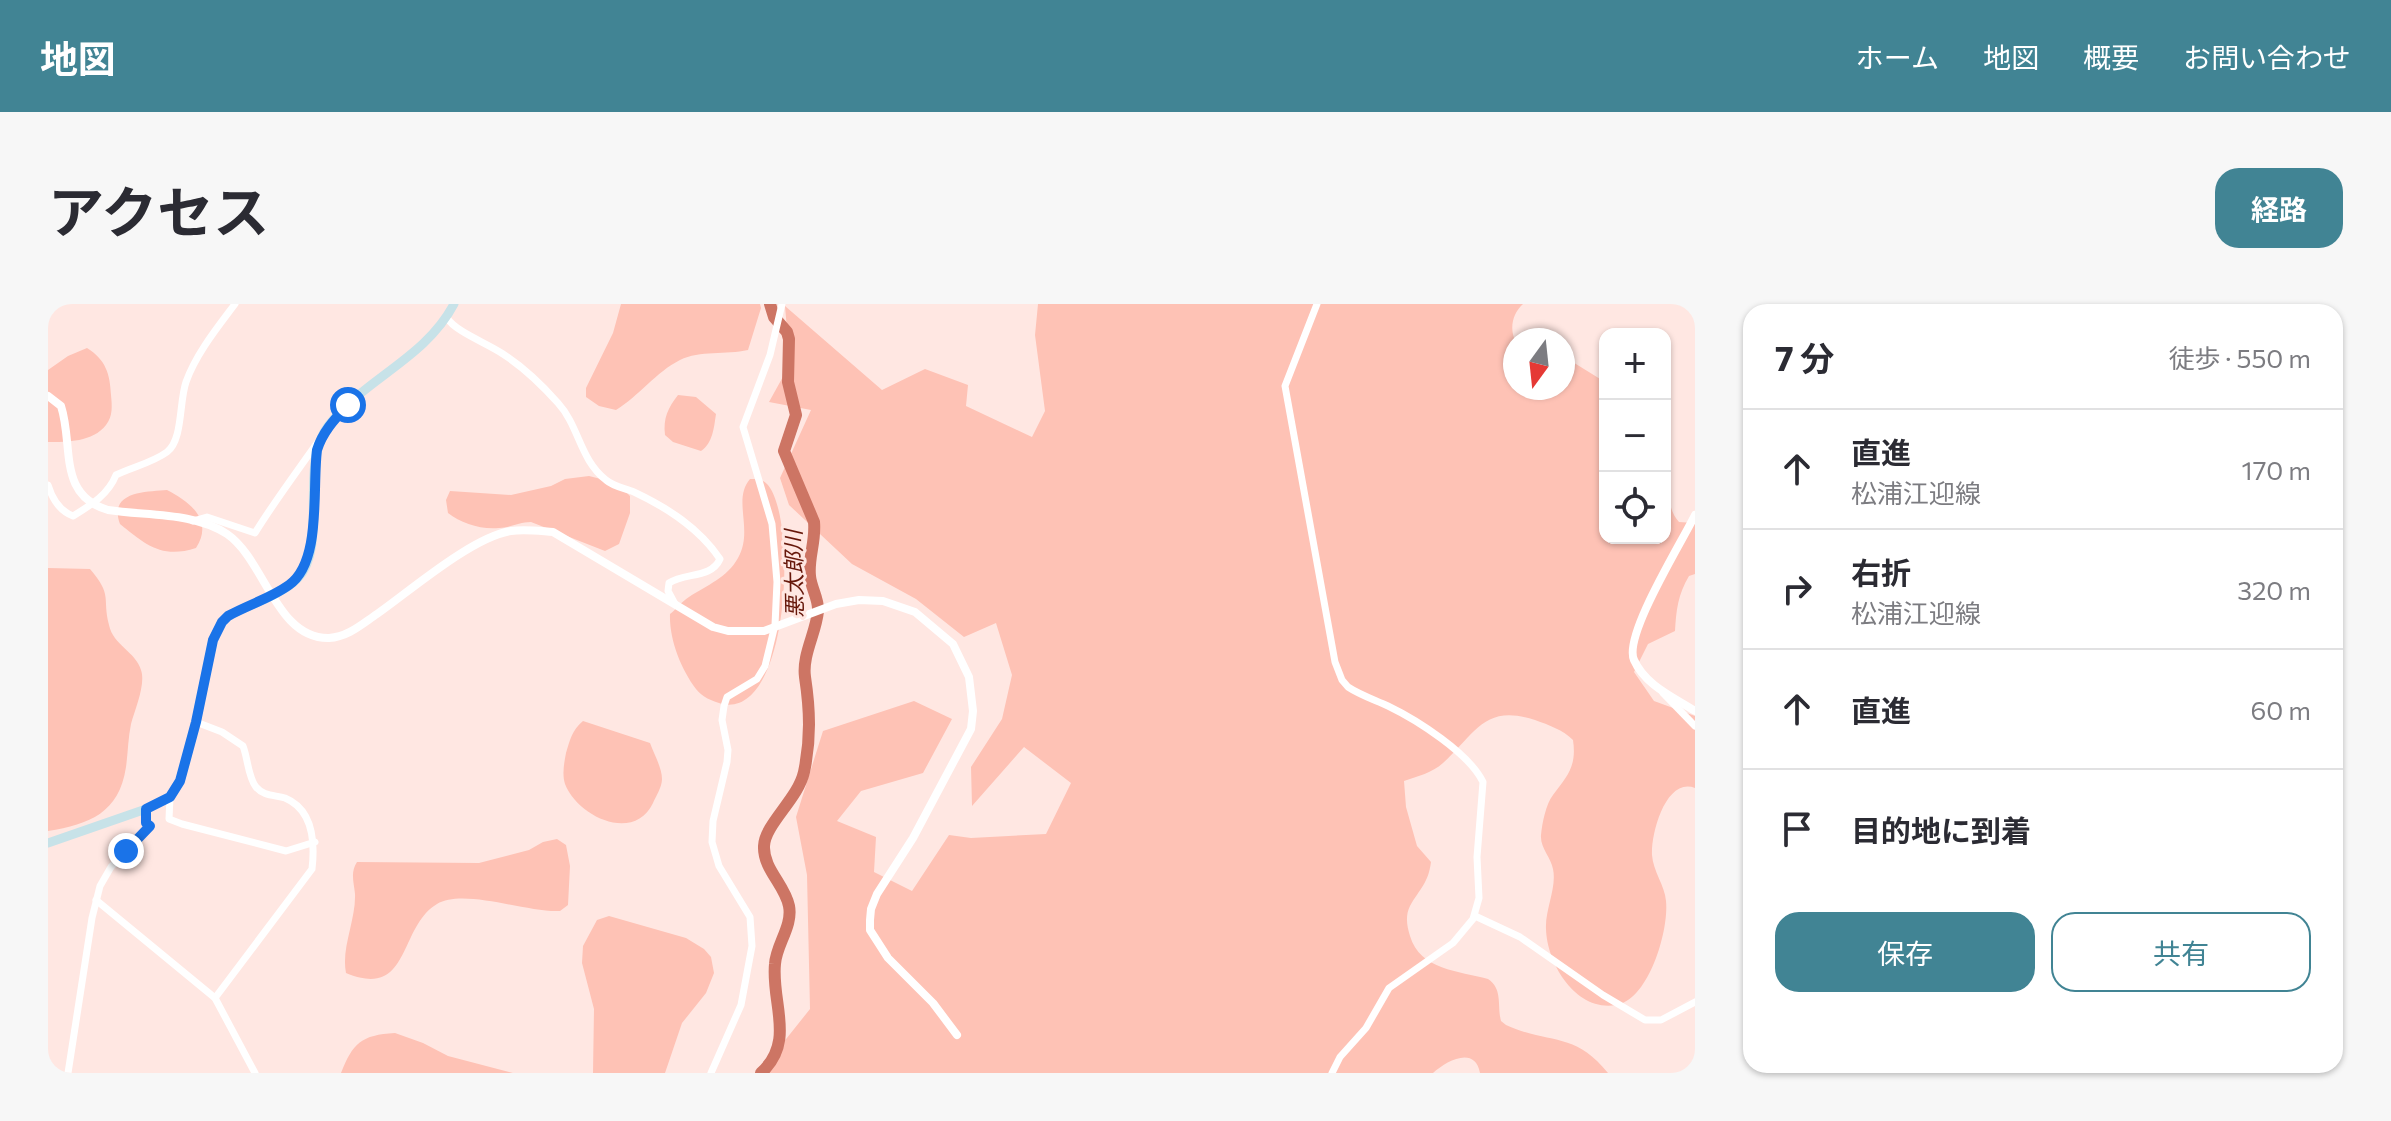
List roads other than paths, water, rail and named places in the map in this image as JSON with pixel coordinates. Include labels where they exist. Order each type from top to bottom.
[{"type":"main road","points":[[48,843],[146,809],[170,797],[180,781],[213,640],[222,622],[288,586],[306,566],[321,438],[348,405],[434,335],[454,304]]},
{"type":"street","points":[[48,485],[56,503],[65,513],[73,516],[112,487],[116,475],[168,452],[174,444],[186,381],[235,304]]},
{"type":"street","points":[[711,1073],[741,1005],[752,946],[750,917],[719,866],[712,842],[713,821],[727,762],[728,750],[722,720],[724,706],[727,697],[757,679],[765,666],[775,625],[777,582],[772,524],[743,427],[770,355],[782,304]]},
{"type":"street","points":[[1317,304],[1285,386],[1335,662],[1348,687],[1422,726],[1479,773],[1483,782],[1477,857],[1479,898],[1475,916],[1453,943],[1389,988],[1366,1028],[1340,1057],[1332,1073]]},
{"type":"street","points":[[447,318],[452,327],[472,335],[514,361],[556,400],[574,426],[587,459],[605,480],[684,519],[710,544],[720,559],[716,567],[669,583],[668,591],[677,607]]},
{"type":"street","points":[[48,396],[61,406],[65,417],[71,477],[93,504],[108,510],[193,521],[225,533],[243,547],[272,595],[297,628],[327,638],[351,632],[473,546],[508,531],[553,532],[698,621],[728,631],[764,631],[836,604],[859,600],[883,601],[915,612],[940,630],[963,662],[972,694],[971,729],[913,838],[877,894],[871,909],[870,930],[888,958],[933,1003],[957,1035]]},
{"type":"street","points":[[193,521],[207,517],[255,533],[276,498],[289,485],[321,438]]},
{"type":"street","points":[[1695,515],[1644,611],[1633,641],[1635,662],[1653,685],[1695,726]]},
{"type":"street","points":[[1653,685],[1695,711]]},
{"type":"street","points":[[196,722],[222,732],[243,746],[253,784],[260,792],[288,799],[300,810],[315,842],[312,869],[215,998]]},
{"type":"street","points":[[170,797],[169,819],[182,824],[286,851],[315,842]]},
{"type":"street","points":[[68,1073],[96,900],[104,877],[150,826],[146,823],[146,809]]},
{"type":"street","points":[[96,900],[215,998],[255,1073]]},
{"type":"street","points":[[1475,916],[1535,946],[1603,995],[1645,1020],[1661,1020],[1695,1002]]},
{"type":"waterway","name":"悪太郎川","points":[[761,1073],[771,1061],[780,1035],[775,964],[790,913],[787,898],[767,862],[764,846],[770,829],[801,782],[804,772],[809,724],[805,669],[818,611],[810,569],[814,522],[784,451],[796,415],[788,382],[789,339],[774,317],[770,304]]}]
